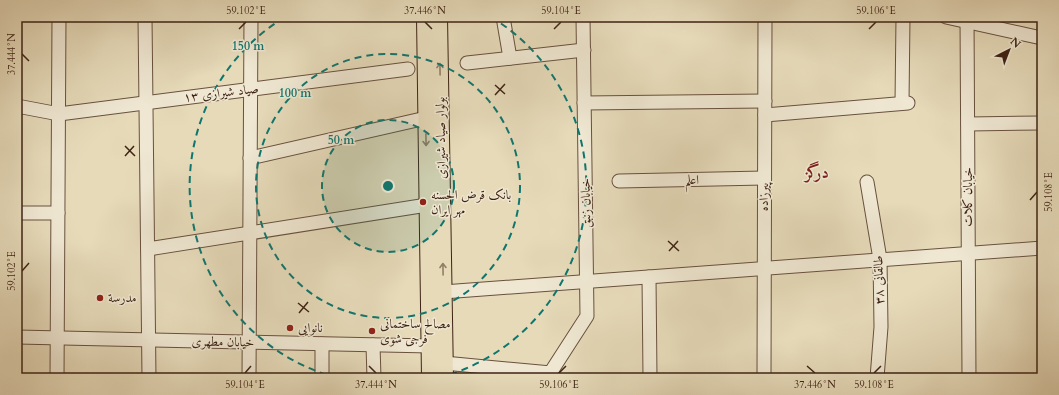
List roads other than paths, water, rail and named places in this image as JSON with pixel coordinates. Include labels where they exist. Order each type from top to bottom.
[{"type":"main road","name":"بولوار صیاد شیرازی","points":[[424,17],[430,378]]},
{"type":"main road","name":"بولوار صیاد شیرازی","points":[[439,17],[444,370]]},
{"type":"street","points":[[58,378],[59,17]]},
{"type":"street","points":[[146,17],[149,378]]},
{"type":"street","points":[[249,378],[251,17]]},
{"type":"street","points":[[503,17],[510,58]]},
{"type":"street","name":"خیابان زنبق","points":[[549,375],[587,316],[583,17]]},
{"type":"street","name":"پیرزاده","points":[[764,378],[765,17]]},
{"type":"street","points":[[765,115],[905,103],[903,17]]},
{"type":"street","points":[[946,17],[967,19],[1038,37],[1042,36]]},
{"type":"street","name":"خیابان کلات","points":[[967,19],[969,378]]},
{"type":"street","points":[[467,63],[584,50]]},
{"type":"street","name":"صیاد شیرازی ۱۳","points":[[17,106],[59,114],[408,69]]},
{"type":"street","points":[[584,103],[765,100]]},
{"type":"street","points":[[250,158],[426,118]]},
{"type":"street","points":[[968,124],[1042,123]]},
{"type":"street","name":"اعلم","points":[[619,181],[764,178]]},
{"type":"street","name":"طالقانی ۳۸","points":[[868,182],[880,259],[881,327],[877,378]]},
{"type":"street","points":[[148,249],[427,205]]},
{"type":"street","points":[[17,213],[58,213]]},
{"type":"street","points":[[443,292],[1042,248]]},
{"type":"street","points":[[649,277],[650,378]]},
{"type":"street","name":"خیابان مطهری","points":[[17,337],[430,346]]},
{"type":"street","points":[[322,344],[322,378]]},
{"type":"street","points":[[373,345],[374,378]]},
{"type":"street","points":[[444,370],[549,375]]},
{"type":"place","name":"بانک قرض الحسنه مهر ایران","points":[[423,202]]},
{"type":"place","name":"مدرسة","points":[[100,298]]},
{"type":"place","name":"نانوایی","points":[[290,328]]},
{"type":"place","name":"مصالح ساختمانی فرجی شوی","points":[[372,331]]},
{"type":"district","name":"درگز","points":[[817,172]]}]
